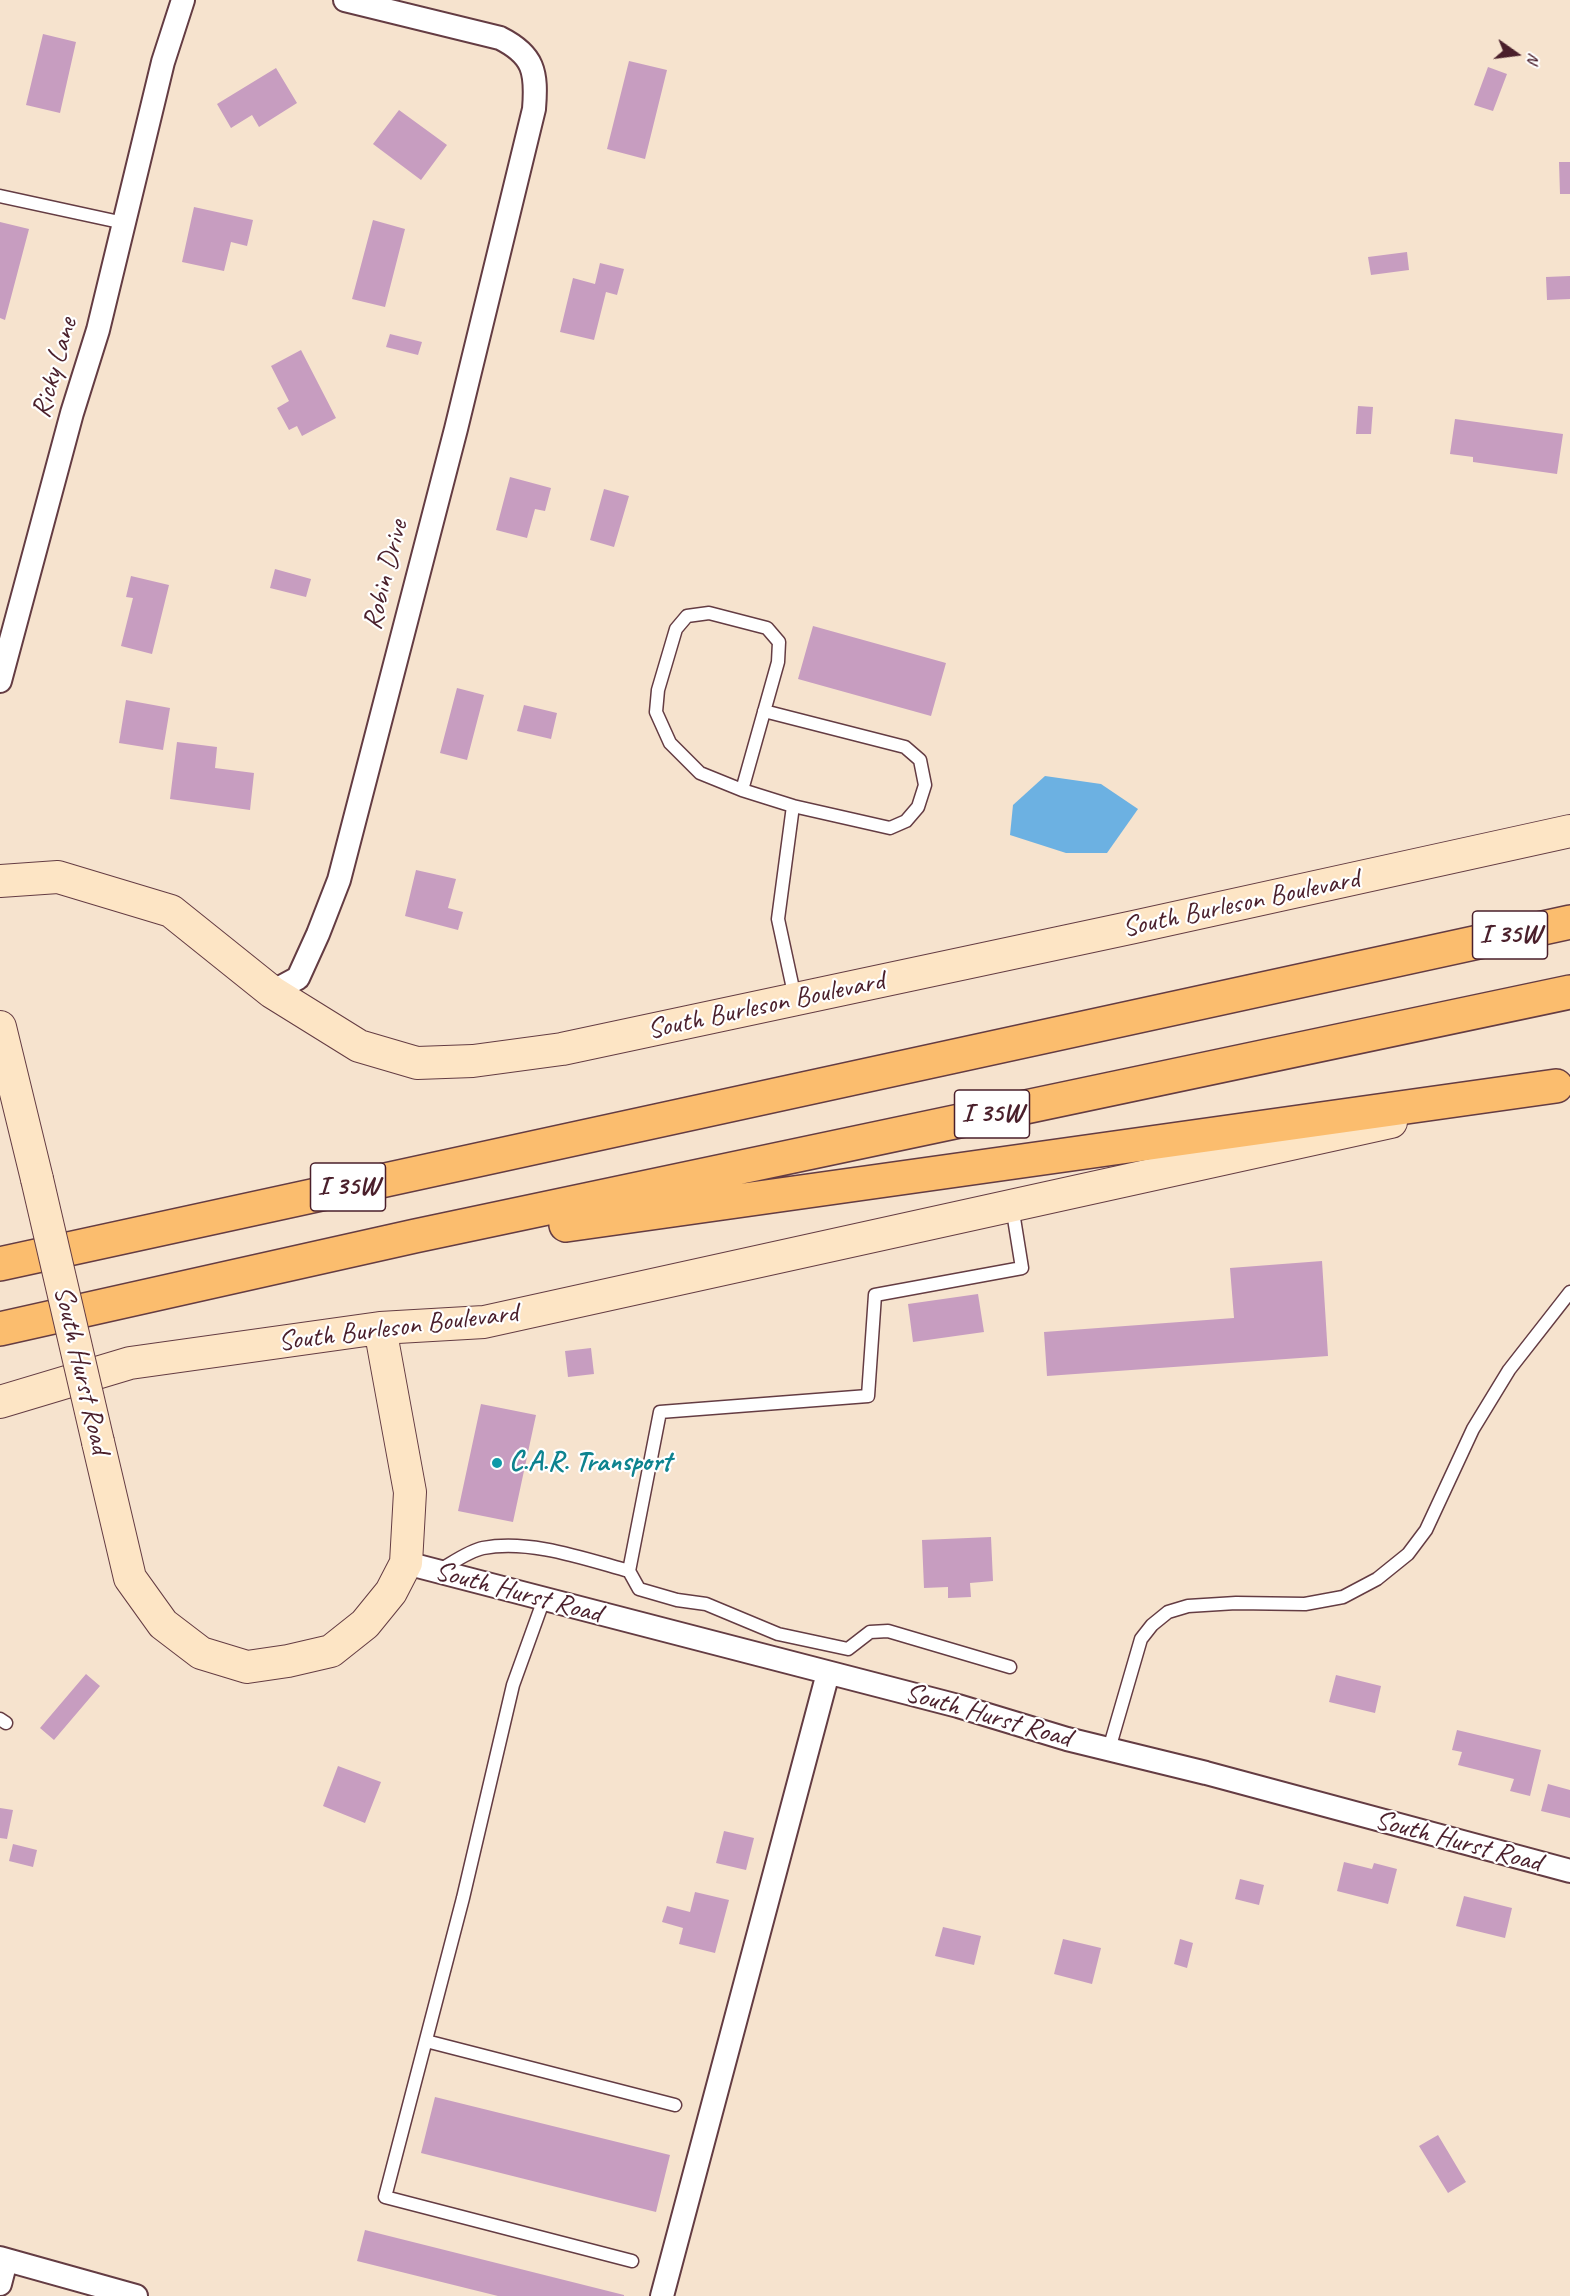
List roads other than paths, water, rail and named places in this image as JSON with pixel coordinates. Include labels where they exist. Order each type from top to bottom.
[{"type":"highway","points":[[1449,948],[1509,915],[1570,900]]},
{"type":"highway","name":"I 35W","points":[[0,1264],[1570,922]]},
{"type":"highway","name":"I 35W","points":[[0,1329],[414,1236],[1570,992]]},
{"type":"highway","points":[[414,1236],[564,1226],[1563,1085]]},
{"type":"main road","name":"South Burleson Boulevard","points":[[0,882],[58,877],[171,911],[272,992],[359,1046],[417,1063],[473,1062],[562,1049],[1570,831]]},
{"type":"main road","name":"South Hurst Road","points":[[0,1028],[130,1578],[163,1624],[201,1653],[247,1667],[331,1651],[365,1624],[391,1592],[406,1563],[410,1492],[380,1329]]},
{"type":"main road","name":"South Burleson Boulevard","points":[[0,1402],[130,1363],[380,1329],[484,1322],[1563,1085]]},
{"type":"street","name":"Ricky Lane","points":[[0,681],[69,424],[98,330],[160,69],[183,0]]},
{"type":"street","name":"Robin Drive","points":[[272,992],[298,978],[339,880],[456,429],[534,109],[536,82],[527,57],[515,46],[500,38],[345,0]]},
{"type":"street","name":"South Hurst Road","points":[[406,1563],[958,1706],[1109,1749],[1570,1871]]},
{"type":"street","points":[[662,2296],[828,1673]]},
{"type":"street","points":[[0,2284],[3,2260],[136,2296]]},
{"type":"lane","points":[[0,196],[124,223]]},
{"type":"lane","points":[[742,790],[764,711],[778,662],[779,642],[767,628],[709,613],[687,616],[676,629],[658,690],[656,712],[670,743],[700,773],[742,790],[793,806],[890,828],[906,821],[918,807],[925,784],[920,760],[905,747],[764,711]]},
{"type":"lane","points":[[793,806],[778,919],[796,999]]},
{"type":"lane","points":[[1010,1667],[888,1631],[870,1632],[848,1649],[778,1634],[706,1604],[677,1600],[639,1589],[629,1571],[660,1412],[868,1396],[875,1295],[1022,1268],[1012,1206]]},
{"type":"lane","points":[[1109,1749],[1142,1640],[1152,1625],[1168,1612],[1188,1606],[1236,1603],[1305,1604],[1343,1597],[1377,1579],[1408,1554],[1426,1530],[1473,1429],[1509,1370],[1570,1293]]},
{"type":"lane","points":[[436,1571],[481,1548],[509,1545],[562,1552],[629,1571]]},
{"type":"lane","points":[[544,1599],[513,1685],[463,1898],[385,2197],[632,2260]]},
{"type":"lane","points":[[426,2041],[675,2105]]},
{"type":"water","points":[[1045,776],[1101,784],[1138,809],[1107,853],[1066,853],[1010,835],[1013,805]]},
{"type":"place","name":"C.A.R. Transport","points":[[497,1463]]}]
